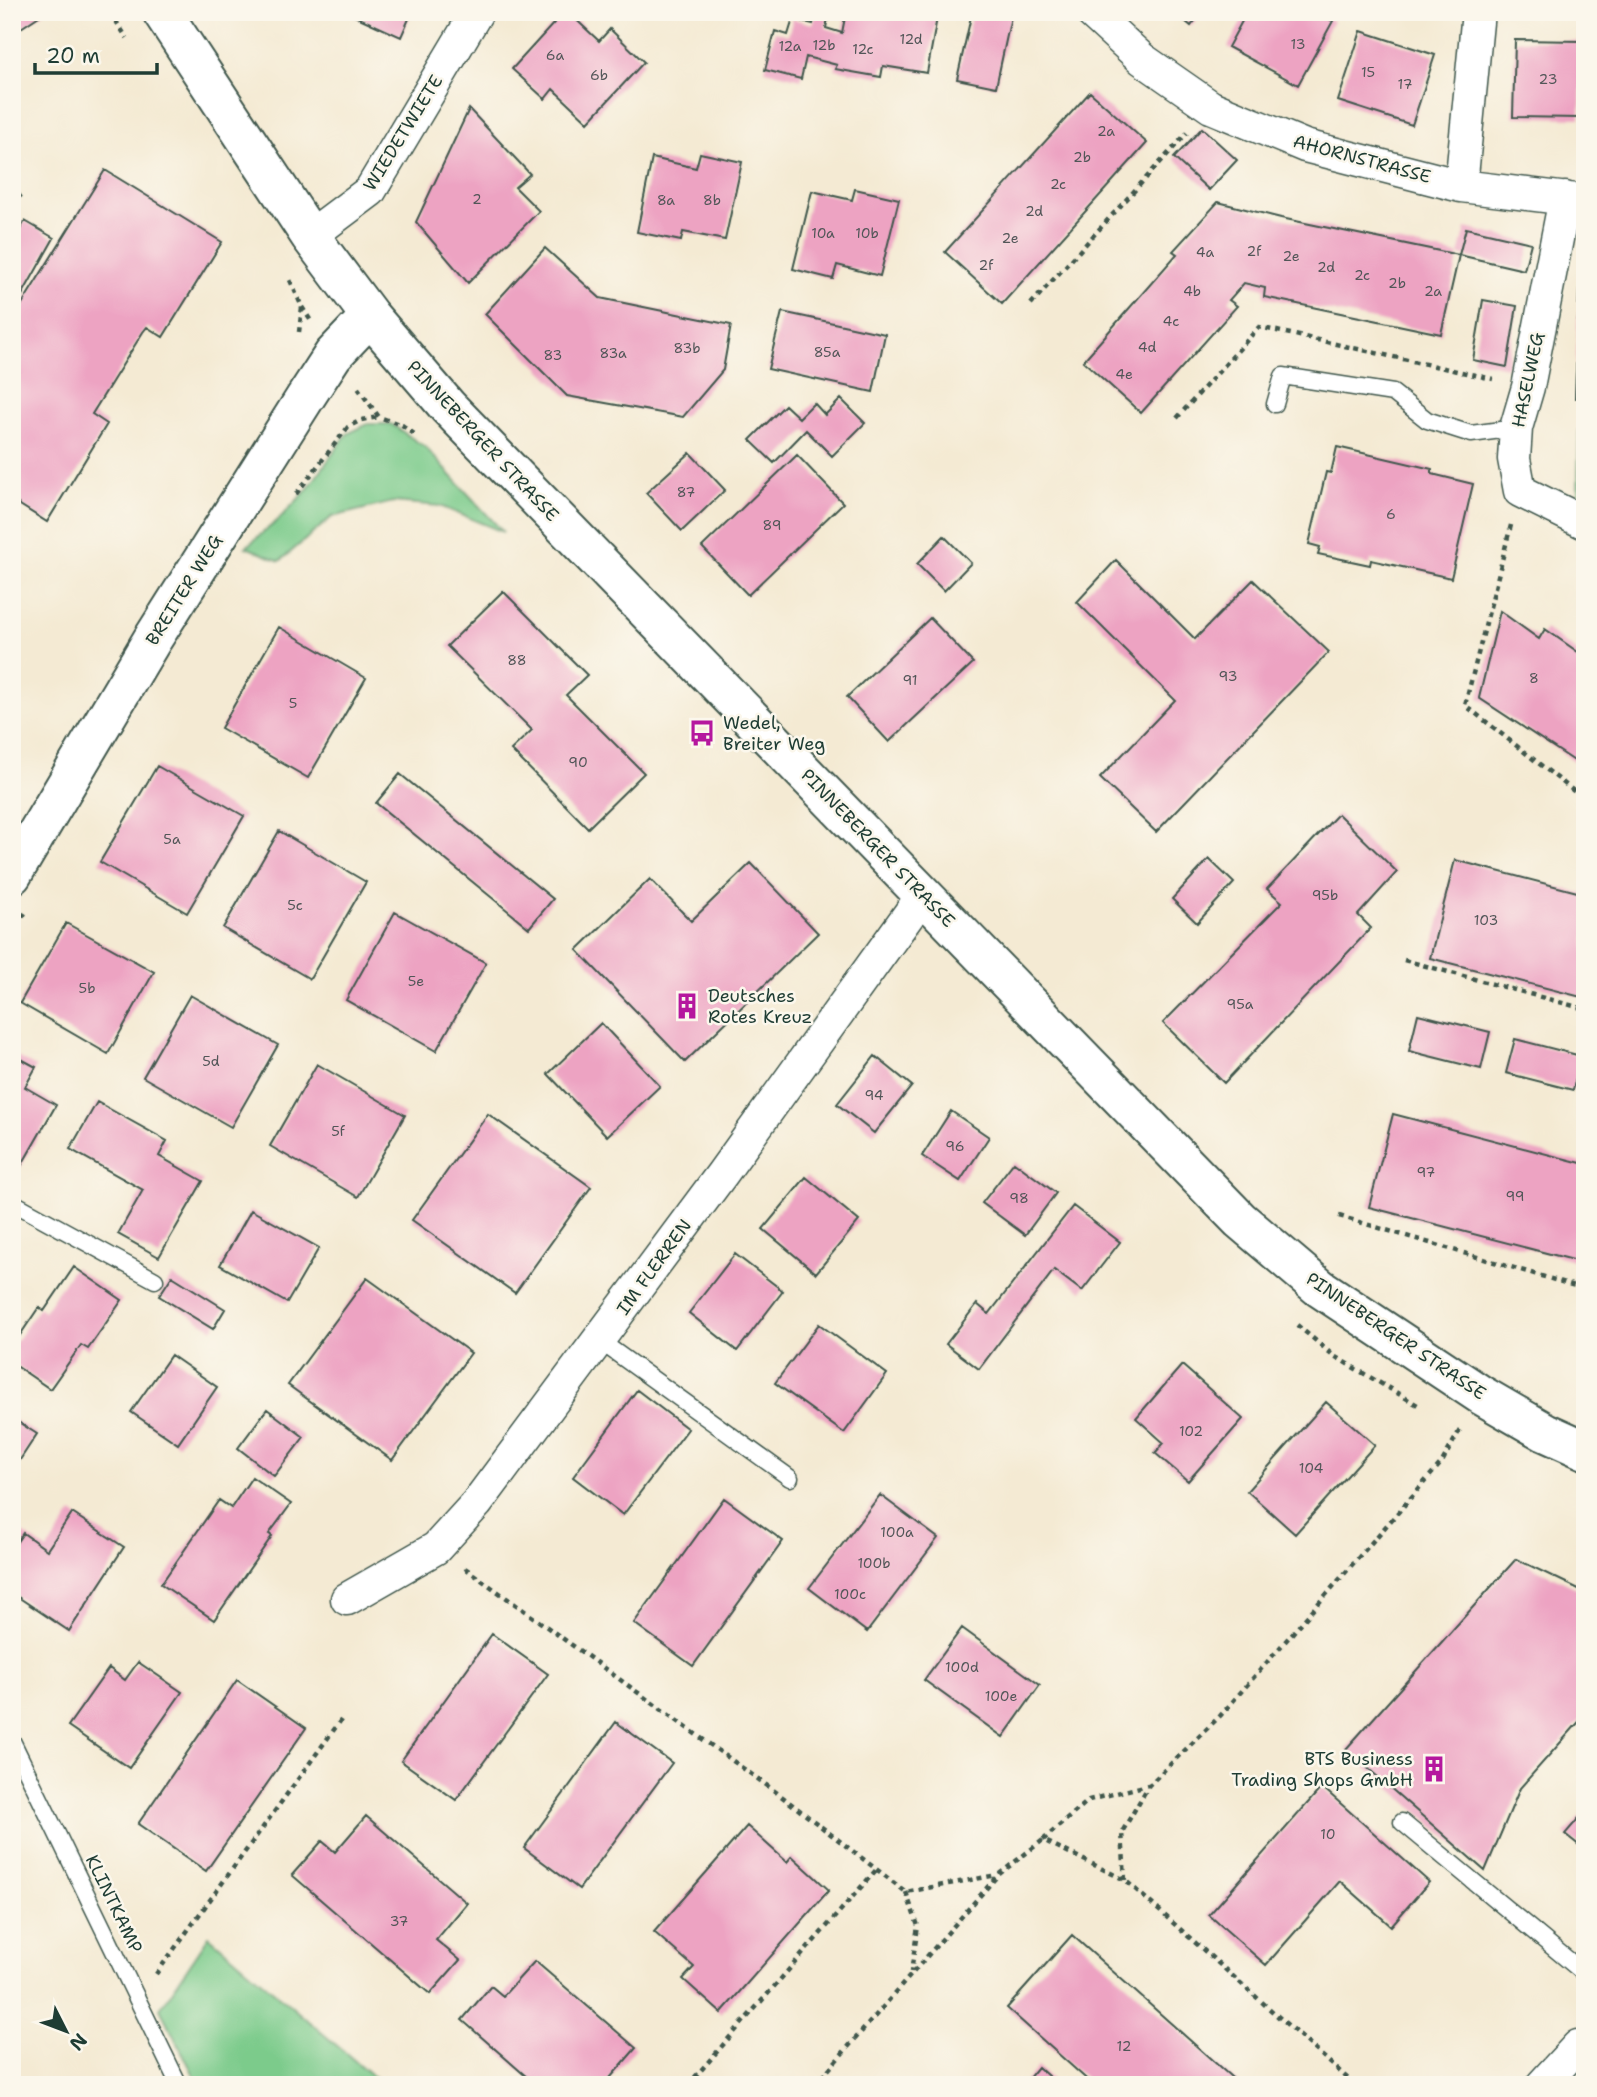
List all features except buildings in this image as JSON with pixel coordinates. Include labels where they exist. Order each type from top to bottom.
[{"type":"main road","name":"PINNEBERGER STRASSE","points":[[162,12],[310,236],[370,316],[448,407],[1240,1220],[1320,1288],[1481,1395],[1545,1432],[1585,1450]]},
{"type":"main road","name":"BREITER WEG","points":[[12,874],[152,640],[333,355],[370,316]]},
{"type":"street","name":"WIEDETWIETE","points":[[310,236],[370,191],[477,12]]},
{"type":"street","name":"AHORNSTRASSE","points":[[1091,12],[1142,59],[1212,107],[1304,146],[1461,186],[1575,199]]},
{"type":"street","points":[[1461,186],[1478,12]]},
{"type":"street","name":"HASELWEG","points":[[1520,491],[1514,459],[1516,428],[1575,199]]},
{"type":"street","points":[[1520,491],[1585,523]]},
{"type":"street","name":"IM FLERREN","points":[[347,1599],[436,1548],[477,1503],[600,1341],[923,895]]},
{"type":"street","points":[[1542,2085],[1578,2046],[1585,2046]]},
{"type":"lane","points":[[1275,404],[1283,376],[1393,393],[1427,420],[1471,434],[1516,428]]},
{"type":"lane","points":[[12,1202],[155,1280]]},
{"type":"lane","points":[[600,1341],[790,1478]]},
{"type":"lane","name":"KLINTKAMP","points":[[12,1741],[180,2085]]},
{"type":"lane","points":[[1402,1822],[1585,1974]]},
{"type":"path","points":[[1031,304],[1212,107]]},
{"type":"path","points":[[12,186],[21,198]]},
{"type":"path","points":[[288,275],[302,307],[298,333]]},
{"type":"path","points":[[1520,491],[1465,705],[1585,800]]},
{"type":"path","points":[[1404,960],[1585,1009]]},
{"type":"path","points":[[1339,1216],[1585,1289]]},
{"type":"path","points":[[1125,1880],[1122,1832],[1149,1785],[1220,1716],[1442,1462],[1481,1395]]},
{"type":"path","points":[[436,1548],[776,1792],[906,1892],[918,1926],[911,1974]]},
{"type":"path","points":[[139,1998],[341,1720]]},
{"type":"path","points":[[815,2085],[998,1875],[1089,1800],[1149,1785]]},
{"type":"path","points":[[1043,1840],[1125,1880],[1355,2085]]},
{"type":"path","points":[[688,2085],[876,1870]]},
{"type":"path","points":[[906,1892],[998,1875]]},
{"type":"green space","points":[[368,424],[391,424],[425,447],[503,532],[440,506],[393,502],[332,517],[280,561],[246,547],[306,491],[347,434]]},
{"type":"green space","points":[[1579,430],[1585,431],[1585,501],[1578,497]]},
{"type":"green space","points":[[209,1936],[383,2085],[199,2085],[160,2009]]},
{"type":"place","name":"Wedel, Breiter Weg","points":[[702,733]]},
{"type":"place","name":"Deutsches Rotes Kreuz","points":[[687,1006]]},
{"type":"place","name":"BTS Business Trading Shops GmbH","points":[[1434,1769]]}]
